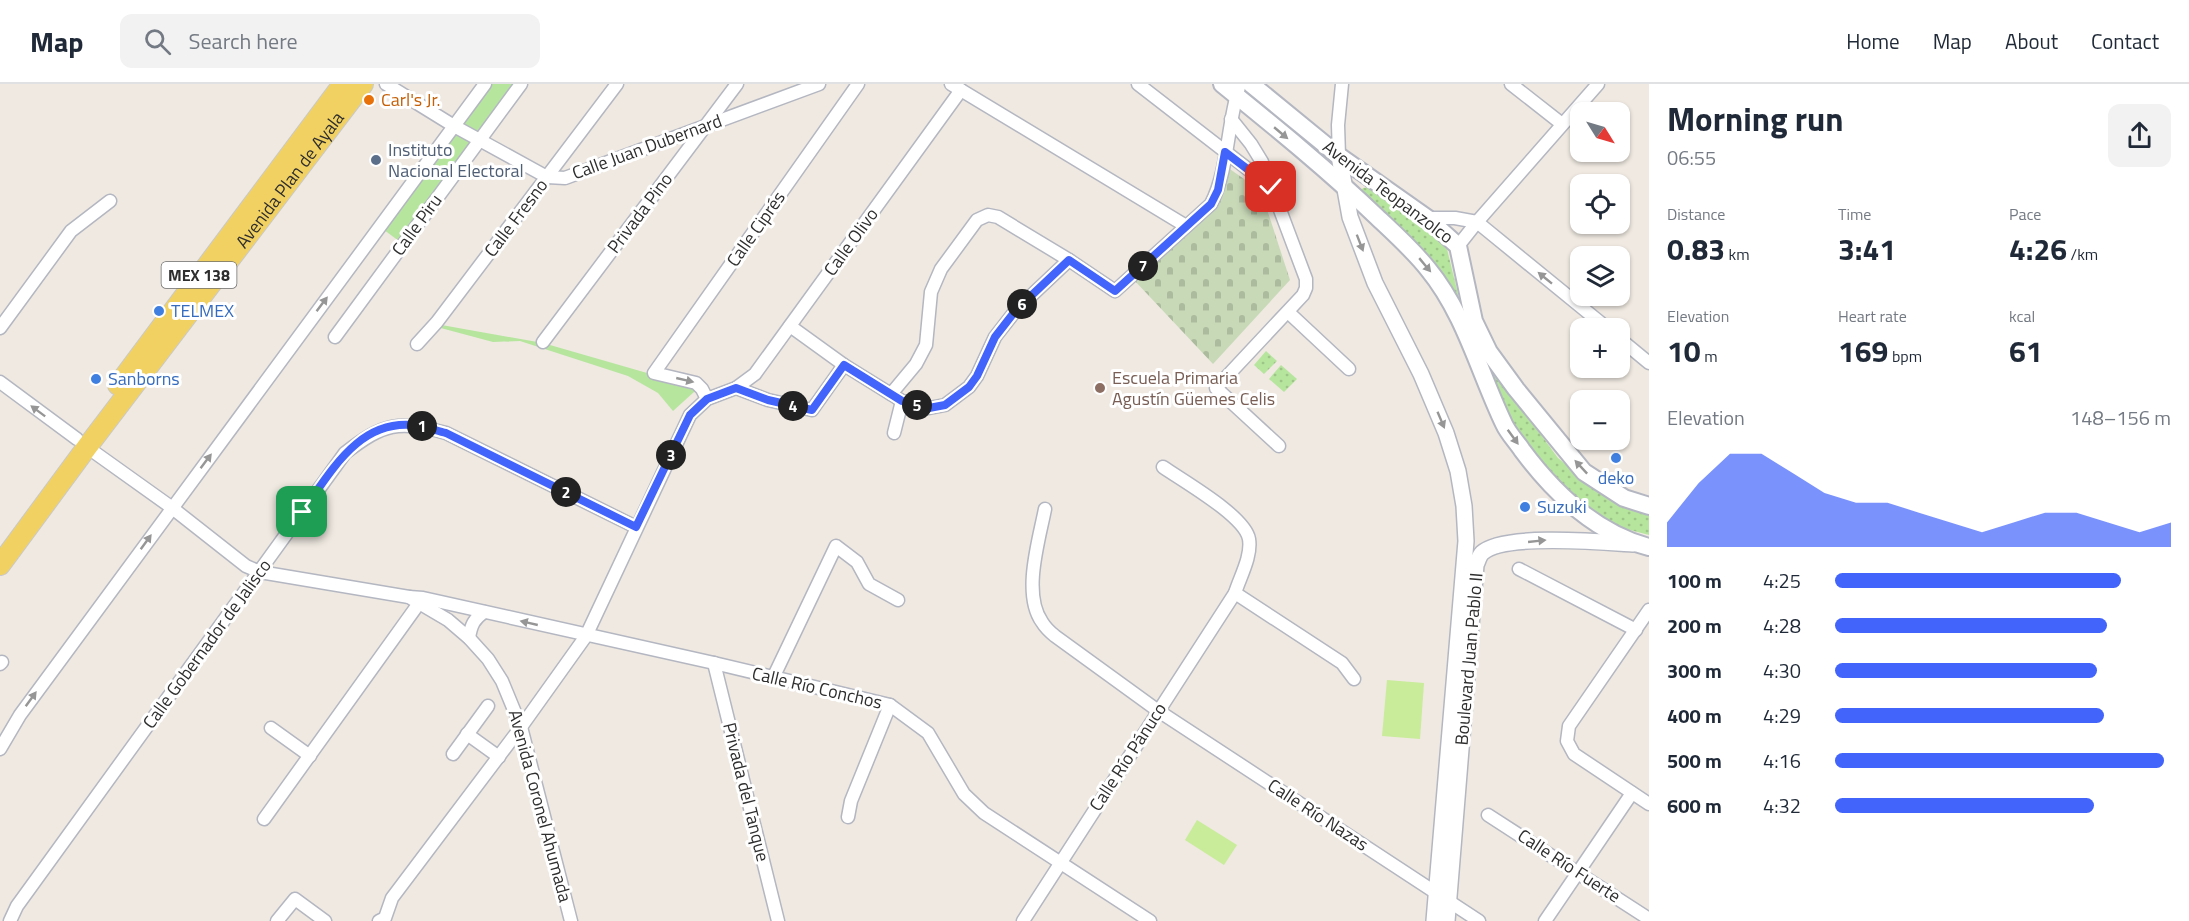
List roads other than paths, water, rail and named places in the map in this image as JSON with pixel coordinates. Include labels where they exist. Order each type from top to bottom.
[{"type":"main road","name":"Avenida Plan de Ayala","points":[[0,565],[82,443],[343,84]]},
{"type":"main road","name":"Avenida Plan de Ayala","points":[[0,544],[82,443],[363,84]]},
{"type":"main road","name":"Avenida Teopanzolco","points":[[1222,84],[1238,90],[1417,255],[1446,294],[1461,320],[1504,426],[1541,476],[1576,510],[1602,527],[1642,546]]},
{"type":"main road","name":"Avenida Teopanzolco","points":[[1251,84],[1339,156],[1427,218],[1458,246],[1474,321],[1489,352],[1516,389],[1584,472],[1624,498],[1649,506]]},
{"type":"street","name":"Calle Juan Dubernard","points":[[386,84],[454,126],[548,177],[565,177],[819,84]]},
{"type":"street","points":[[0,749],[20,715],[171,507],[485,84]]},
{"type":"street","name":"Calle Piru","points":[[335,337],[521,84]]},
{"type":"street","name":"Calle Fresno","points":[[417,345],[437,322],[617,84]]},
{"type":"street","name":"Privada Pino","points":[[543,342],[736,84]]},
{"type":"street","name":"Calle Ciprés","points":[[707,399],[700,385],[696,383],[654,374],[858,84]]},
{"type":"street","points":[[1138,84],[1271,187]]},
{"type":"street","points":[[1339,156],[1338,125],[1342,84]]},
{"type":"street","points":[[1512,84],[1562,124]]},
{"type":"street","points":[[1458,246],[1598,84]]},
{"type":"street","points":[[956,87],[1186,226]]},
{"type":"street","name":"Calle Olivo","points":[[707,399],[736,388],[755,374],[956,87]]},
{"type":"street","points":[[894,433],[896,397],[926,345],[931,292],[941,269],[977,220],[988,215],[998,217],[1115,291],[1211,204],[1218,190],[1238,90]]},
{"type":"street","points":[[1231,119],[1262,162],[1306,279],[1306,288],[1288,312],[1216,388],[1279,446]]},
{"type":"street","name":"Boulevard Juan Pablo II","points":[[1339,156],[1350,217],[1376,283],[1422,374],[1446,433],[1458,471],[1464,506],[1466,542],[1443,897],[1447,921]]},
{"type":"street","points":[[0,327],[71,231],[110,201]]},
{"type":"street","points":[[1427,218],[1455,218],[1477,222],[1595,318]]},
{"type":"street","points":[[790,326],[844,365],[896,397],[929,408],[945,405],[969,387],[977,376],[995,337],[1016,310],[1069,260]]},
{"type":"street","points":[[1288,312],[1349,369]]},
{"type":"street","points":[[1630,347],[1649,363]]},
{"type":"street","points":[[736,388],[768,400],[812,410],[844,365]]},
{"type":"street","name":"Avenida Coronel Ahumada","points":[[0,382],[171,507],[246,566],[260,572],[417,600],[448,620],[469,638],[488,659],[502,681],[521,727],[571,921]]},
{"type":"street","points":[[379,921],[385,918],[392,898],[499,757],[586,636],[690,415],[707,399]]},
{"type":"street","name":"Calle Gobernador de Jalisco","points":[[10,921],[24,896],[345,453],[370,434],[392,426],[418,425],[446,433],[636,527]]},
{"type":"street","name":"Calle Río Pánuco","points":[[1023,921],[1157,710],[1235,593],[1249,551],[1249,538],[1244,526],[1232,515],[1163,467]]},
{"type":"street","name":"Calle Río Nazas","points":[[1045,509],[1033,576],[1033,600],[1041,622],[1055,636],[1157,710],[1479,921]]},
{"type":"street","name":"Boulevard Juan Pablo II","points":[[1434,921],[1443,897],[1476,565],[1481,554],[1491,548],[1541,539],[1642,546]]},
{"type":"street","points":[[773,678],[836,546],[857,562],[869,584],[898,600]]},
{"type":"street","points":[[1519,568],[1635,630]]},
{"type":"street","points":[[1235,593],[1342,663],[1354,679]]},
{"type":"street","points":[[264,819],[417,600]]},
{"type":"street","name":"Calle Río Conchos","points":[[417,600],[484,612],[714,663],[890,705],[928,734],[964,794],[984,813],[1150,921]]},
{"type":"street","points":[[1649,610],[1569,726],[1567,741],[1574,754],[1649,804]]},
{"type":"street","points":[[469,638],[470,628],[476,618],[484,612]]},
{"type":"street","name":"Privada del Tanque","points":[[714,663],[778,921]]},
{"type":"street","points":[[848,818],[851,801],[890,705]]},
{"type":"street","points":[[453,754],[488,706]]},
{"type":"street","points":[[271,728],[310,756]]},
{"type":"street","points":[[467,734],[499,757]]},
{"type":"street","points":[[1545,921],[1632,793]]},
{"type":"street","name":"Calle Río Fuerte","points":[[1488,815],[1579,871],[1649,919]]},
{"type":"street","points":[[277,921],[296,899],[325,921]]},
{"type":"place","name":"Carl's Jr.","points":[[369,100]]},
{"type":"place","name":"Instituto Nacional Electoral","points":[[376,160]]},
{"type":"place","name":"TELMEX","points":[[159,311]]},
{"type":"place","name":"Sanborns","points":[[96,379]]},
{"type":"place","name":"Escuela Primaria Agustín Güemes Celis","points":[[1100,388]]},
{"type":"place","name":"deko","points":[[1616,458]]},
{"type":"place","name":"Suzuki","points":[[1525,507]]}]
